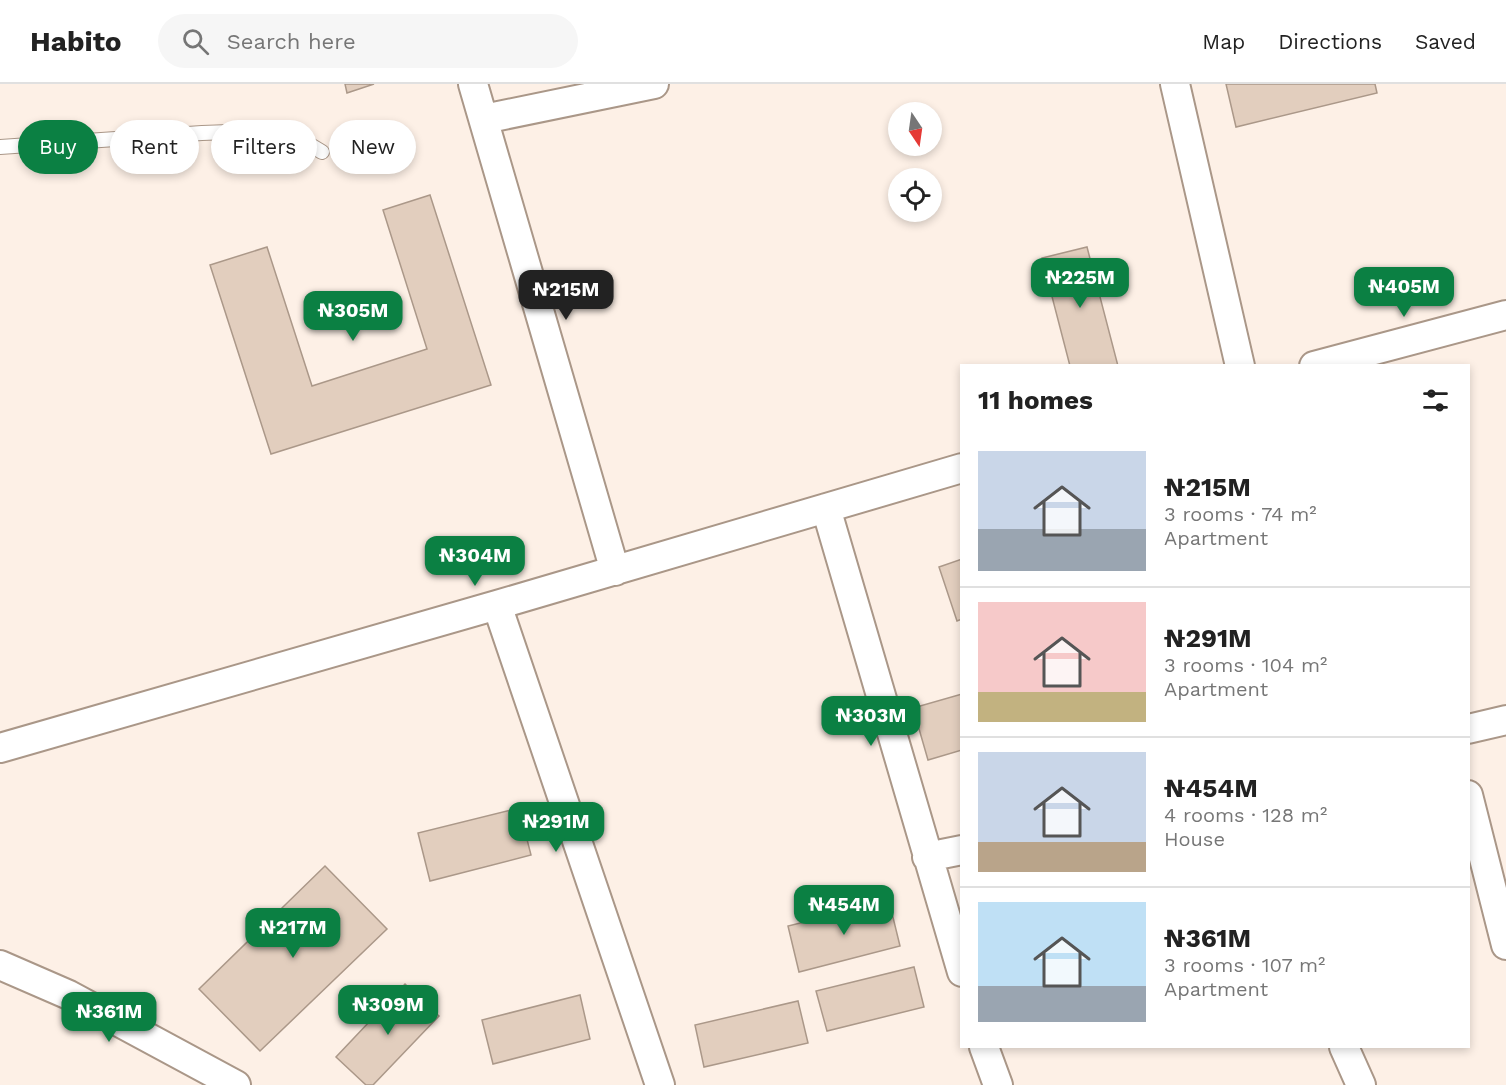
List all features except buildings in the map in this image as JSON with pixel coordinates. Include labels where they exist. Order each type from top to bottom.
[{"type":"street","points":[[473,84],[615,571]]},
{"type":"street","points":[[484,119],[654,84]]},
{"type":"street","points":[[1175,84],[1240,364]]},
{"type":"street","points":[[1322,364],[1506,315]]},
{"type":"street","points":[[0,748],[615,571],[960,469]]},
{"type":"street","points":[[826,508],[960,965]]},
{"type":"street","points":[[497,605],[660,1085]]},
{"type":"street","points":[[1470,729],[1506,720]]},
{"type":"street","points":[[1470,803],[1506,945]]},
{"type":"street","points":[[927,857],[960,850]]},
{"type":"street","points":[[0,965],[69,995],[236,1085]]},
{"type":"street","points":[[984,1048],[998,1085]]},
{"type":"street","points":[[1344,1048],[1361,1085]]},
{"type":"lane","points":[[0,147],[283,130],[322,152]]}]
